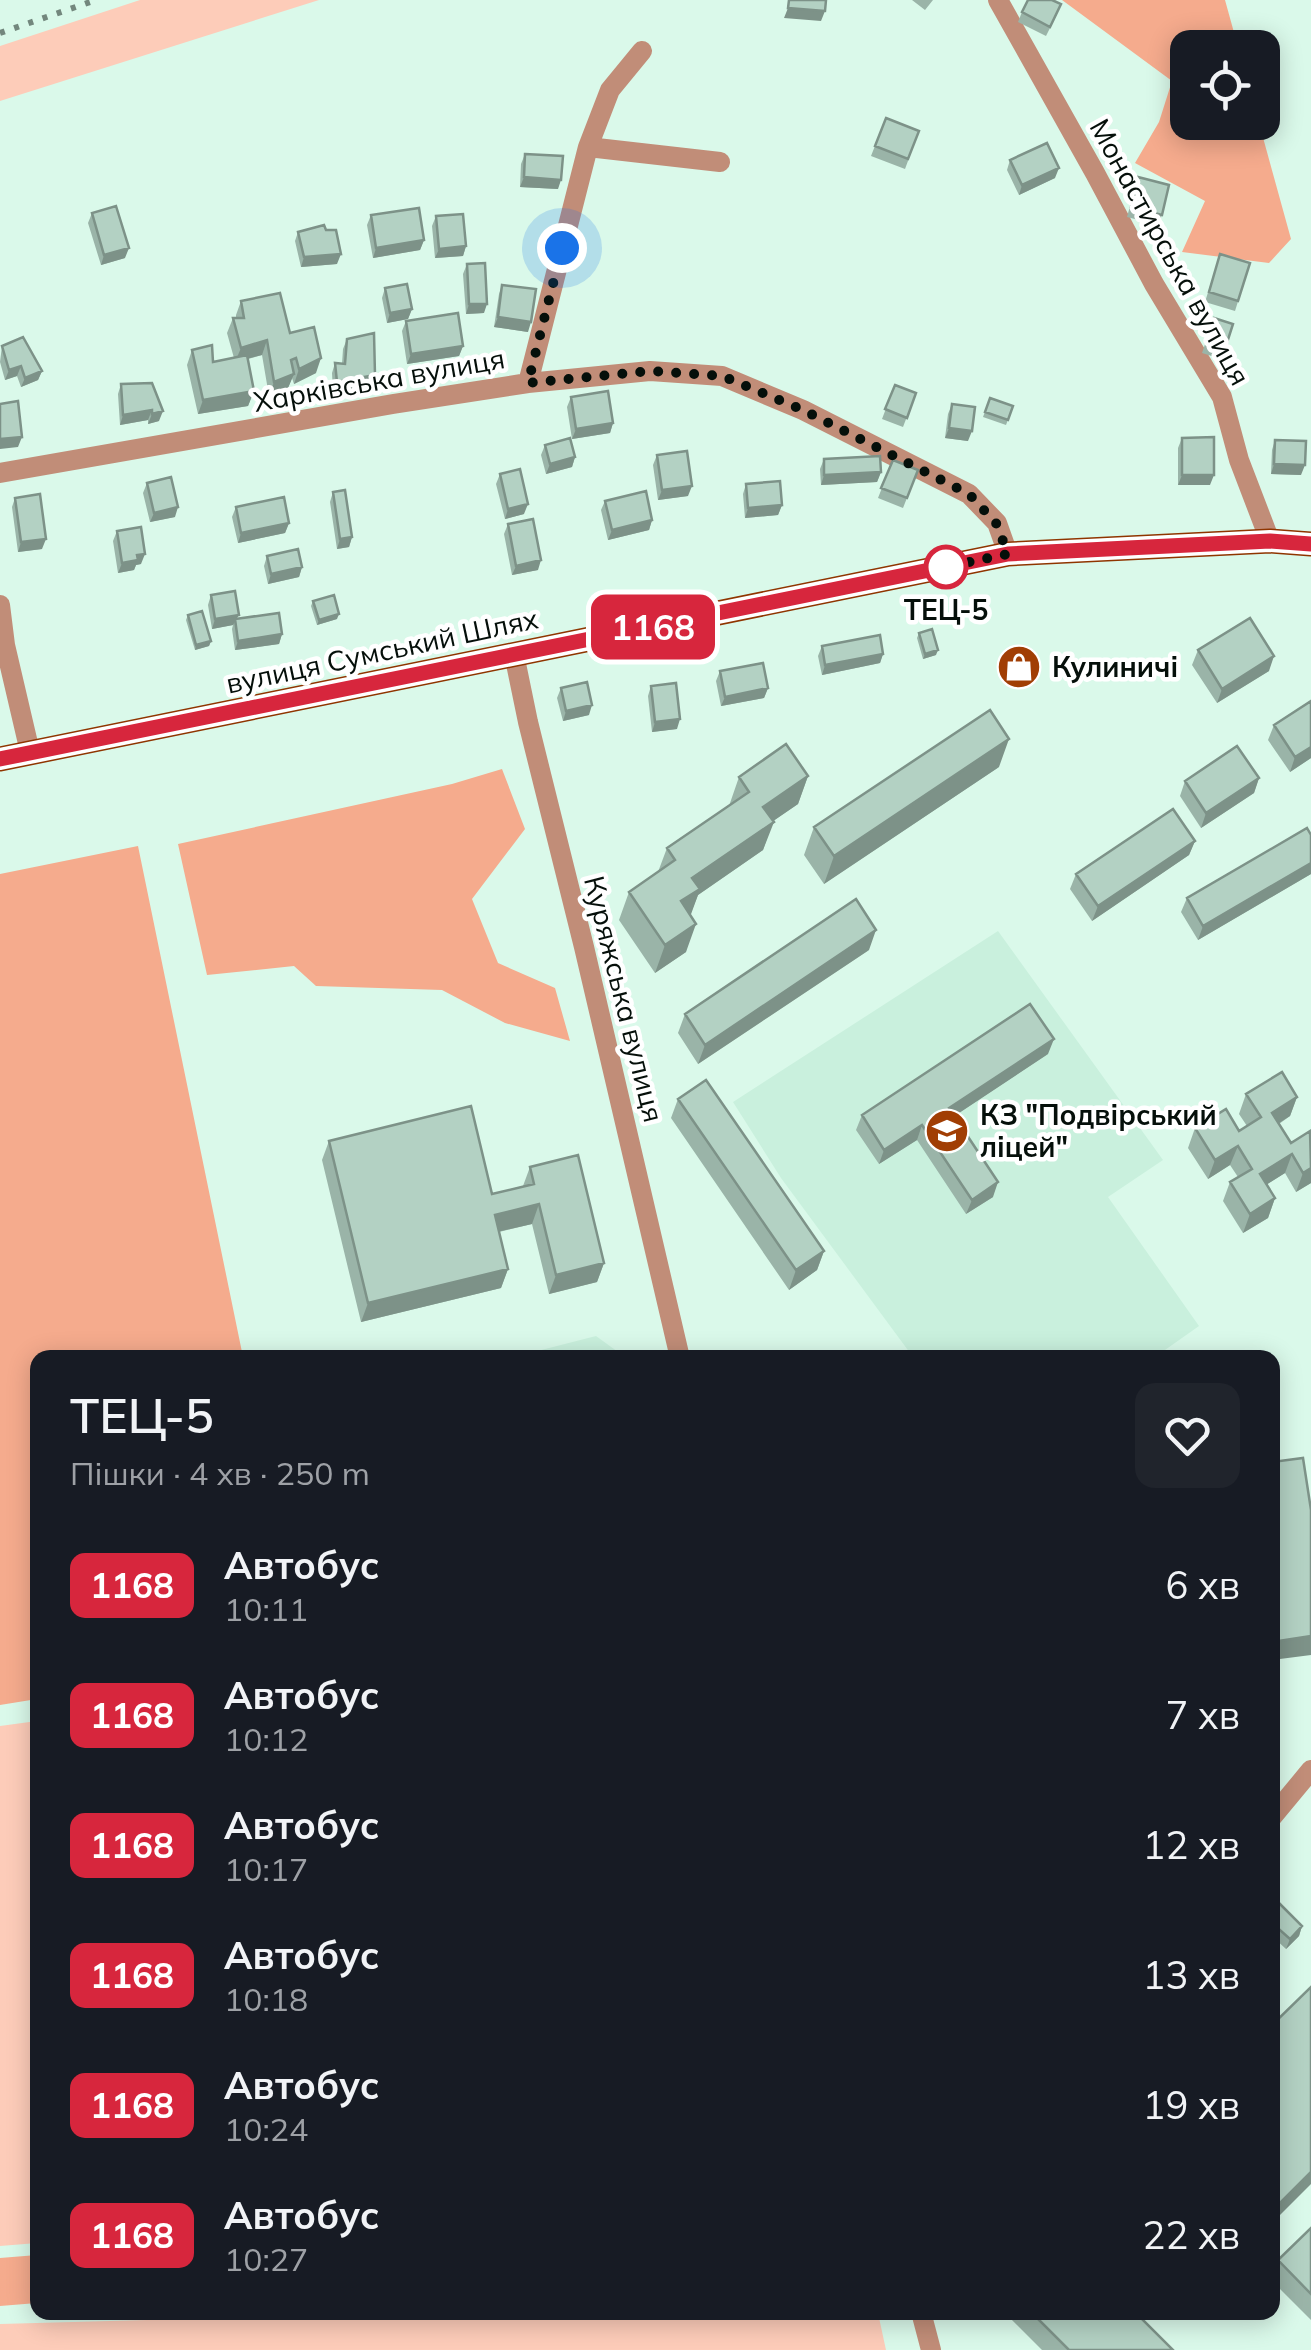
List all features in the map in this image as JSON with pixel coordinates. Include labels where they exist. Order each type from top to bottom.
[{"type":"main road","name":"вулиця Сумський Шлях","points":[[0,759],[1008,554],[1270,541],[1311,544]]},
{"type":"street","name":"Монастирська вулиця","points":[[998,0],[1154,284],[1222,398],[1239,460],[1270,541]]},
{"type":"street","points":[[528,383],[588,147],[610,90],[642,51]]},
{"type":"street","points":[[588,147],[720,162]]},
{"type":"street","name":"Харківська вулиця","points":[[0,473],[528,383],[650,371],[722,376],[803,410],[969,494],[996,523],[1008,554]]},
{"type":"street","points":[[0,604],[30,752]]},
{"type":"street","name":"Куряжська вулиця","points":[[514,654],[678,1350]]},
{"type":"street","points":[[1280,1807],[1311,1770]]},
{"type":"street","points":[[924,2320],[931,2350]]},
{"type":"shaded area","points":[[140,0],[319,0],[0,101],[0,46]]},
{"type":"shaded area","points":[[1062,0],[1225,0],[1233,30],[1170,30],[1170,80]]},
{"type":"shaded area","points":[[1170,87],[1170,140],[1264,140],[1291,239],[1269,263],[1182,252],[1205,201],[1135,163],[1159,122]]},
{"type":"shaded area","points":[[502,769],[525,829],[472,899],[498,963],[555,988],[570,1041],[505,1023],[442,990],[316,986],[294,966],[207,975],[178,844],[452,784]]},
{"type":"shaded area","points":[[138,846],[242,1350],[30,1350],[30,1700],[0,1705],[0,874]]},
{"type":"shaded area","name":"КЗ \"Подвірський ліцей\"","points":[[998,931],[1163,1160],[1108,1197],[1199,1326],[1165,1350],[908,1350],[781,1178],[733,1102]]},
{"type":"shaded area","points":[[596,1336],[615,1350],[541,1350]]},
{"type":"shaded area","points":[[30,1722],[30,2244],[0,2246],[0,1726]]},
{"type":"shaded area","points":[[30,2256],[30,2304],[0,2306],[0,2258]]},
{"type":"shaded area","points":[[145,2320],[880,2320],[886,2350],[0,2350],[0,2324]]},
{"type":"building","points":[[789,0],[826,0],[825,11],[788,8]]},
{"type":"building","points":[[1028,0],[1061,4],[1050,27],[1022,12]]},
{"type":"building","points":[[886,118],[919,131],[908,159],[875,146]]},
{"type":"building","points":[[1047,143],[1059,168],[1022,185],[1010,160]]},
{"type":"building","points":[[525,154],[563,156],[561,180],[524,177]]},
{"type":"building","points":[[1138,177],[1169,185],[1162,215],[1131,207]]},
{"type":"building","points":[[116,206],[129,248],[104,255],[92,213]]},
{"type":"building","points":[[419,208],[424,240],[376,248],[371,215]]},
{"type":"building","points":[[463,214],[466,246],[439,249],[436,216]]},
{"type":"building","points":[[324,225],[326,230],[336,230],[341,254],[304,257],[298,232]]},
{"type":"building","points":[[1220,254],[1250,263],[1238,301],[1209,292]]},
{"type":"building","points":[[485,263],[487,304],[469,304],[467,264]]},
{"type":"building","points":[[407,284],[412,309],[390,313],[385,288]]},
{"type":"building","points":[[502,285],[536,289],[531,322],[498,317]]},
{"type":"building","points":[[280,293],[290,333],[314,327],[321,358],[299,369],[296,358],[291,360],[294,374],[274,382],[267,340],[241,348],[233,318],[244,318],[241,301]]},
{"type":"building","points":[[458,313],[463,346],[411,354],[406,321]]},
{"type":"building","points":[[1214,318],[1233,324],[1225,349],[1206,343]]},
{"type":"building","points":[[374,333],[375,375],[337,382],[335,363],[345,364],[347,339]]},
{"type":"building","points":[[23,337],[42,371],[25,378],[21,366],[9,370],[2,346]]},
{"type":"building","points":[[212,345],[213,362],[247,355],[254,391],[203,400],[192,350]]},
{"type":"building","points":[[152,383],[163,411],[123,415],[121,384]]},
{"type":"building","points":[[895,385],[916,393],[907,418],[885,409]]},
{"type":"building","points":[[608,391],[613,423],[576,429],[571,397]]},
{"type":"building","points":[[990,398],[1013,406],[1008,420],[985,412]]},
{"type":"building","points":[[18,401],[22,437],[0,439],[0,404]]},
{"type":"building","points":[[952,404],[975,407],[972,431],[949,428]]},
{"type":"building","points":[[1214,437],[1214,475],[1182,475],[1182,438]]},
{"type":"building","points":[[570,438],[575,457],[550,464],[545,445]]},
{"type":"building","points":[[1275,440],[1306,441],[1305,465],[1274,464]]},
{"type":"building","points":[[687,451],[692,486],[662,490],[657,455]]},
{"type":"building","points":[[880,456],[881,472],[824,475],[824,459]]},
{"type":"building","points":[[893,460],[918,470],[907,498],[881,488]]},
{"type":"building","points":[[520,469],[528,504],[508,509],[500,474]]},
{"type":"building","points":[[171,477],[178,507],[154,513],[147,483]]},
{"type":"building","points":[[780,481],[782,505],[748,508],[746,484]]},
{"type":"building","points":[[345,490],[352,537],[340,539],[333,492]]},
{"type":"building","points":[[646,491],[652,520],[612,530],[605,501]]},
{"type":"building","points":[[40,494],[46,539],[21,542],[15,498]]},
{"type":"building","points":[[284,497],[289,523],[241,533],[236,507]]},
{"type":"building","points":[[533,519],[541,560],[516,566],[508,524]]},
{"type":"building","points":[[141,527],[145,554],[137,555],[138,560],[122,563],[117,531]]},
{"type":"building","points":[[298,549],[302,567],[271,574],[267,556]]},
{"type":"building","points":[[235,591],[239,615],[215,619],[211,595]]},
{"type":"building","points":[[334,595],[339,614],[319,620],[313,601]]},
{"type":"building","points":[[202,611],[211,641],[196,645],[188,615]]},
{"type":"building","points":[[279,613],[282,634],[238,641],[235,619]]},
{"type":"building","points":[[1250,618],[1274,656],[1222,689],[1198,650]]},
{"type":"building","points":[[932,629],[938,650],[925,654],[919,633]]},
{"type":"building","points":[[880,635],[883,654],[825,665],[822,646]]},
{"type":"building","points":[[1028,652],[1032,665],[1012,671],[1008,658]]},
{"type":"building","points":[[763,663],[768,688],[725,697],[720,671]]},
{"type":"building","points":[[587,682],[592,705],[566,711],[561,688]]},
{"type":"building","points":[[676,683],[680,719],[655,722],[651,686]]},
{"type":"building","points":[[1311,701],[1311,747],[1295,757],[1274,725]]},
{"type":"building","points":[[990,710],[1009,739],[834,856],[814,827]]},
{"type":"building","points":[[786,744],[808,776],[763,807],[774,822],[692,878],[700,889],[681,901],[696,924],[665,945],[629,892],[675,860],[667,848],[749,792],[739,777]]},
{"type":"building","points":[[1237,746],[1259,778],[1206,813],[1185,781]]},
{"type":"building","points":[[1173,809],[1195,841],[1098,906],[1076,874]]},
{"type":"building","points":[[1307,828],[1311,835],[1311,863],[1203,926],[1187,898]]},
{"type":"building","points":[[856,899],[876,930],[705,1045],[685,1014]]},
{"type":"building","points":[[1030,1004],[1054,1039],[949,1108],[998,1182],[972,1200],[922,1125],[884,1150],[862,1115]]},
{"type":"building","points":[[1282,1072],[1297,1097],[1272,1113],[1291,1143],[1310,1131],[1311,1168],[1303,1173],[1292,1154],[1260,1174],[1275,1198],[1250,1214],[1230,1182],[1252,1169],[1238,1146],[1215,1160],[1195,1128],[1226,1109],[1239,1131],[1261,1117],[1246,1094]]},
{"type":"building","points":[[706,1080],[824,1251],[796,1270],[678,1099]]},
{"type":"building","points":[[471,1106],[492,1194],[534,1184],[530,1167],[578,1155],[604,1263],[556,1275],[539,1204],[495,1215],[508,1269],[368,1303],[329,1141]]},
{"type":"building","points":[[1303,1458],[1311,1510],[1311,1636],[1280,1641],[1280,1461]]},
{"type":"building","points":[[1280,1904],[1302,1926],[1290,1939],[1280,1930]]},
{"type":"building","points":[[1311,1987],[1311,2172],[1280,2203],[1280,2017]]},
{"type":"building","points":[[1311,2228],[1311,2294],[1280,2262]]},
{"type":"building","points":[[1039,2320],[1143,2320],[1173,2350],[1069,2350]]},
{"type":"railway","points":[[0,33],[96,0]]},
{"type":"bus line","name":"1168","points":[[0,759],[1008,554],[1270,541],[1311,544]]},
{"type":"place","name":"ТЕЦ-5","points":[[946,567]]},
{"type":"place","name":"Кулиничі","points":[[1019,667]]},
{"type":"place","name":"КЗ \"Подвірський ліцей\"","points":[[947,1131]]},
{"type":"route","points":[[562,248],[528,383],[650,371],[722,376],[803,410],[969,494],[996,523],[1008,554],[946,567]]}]
